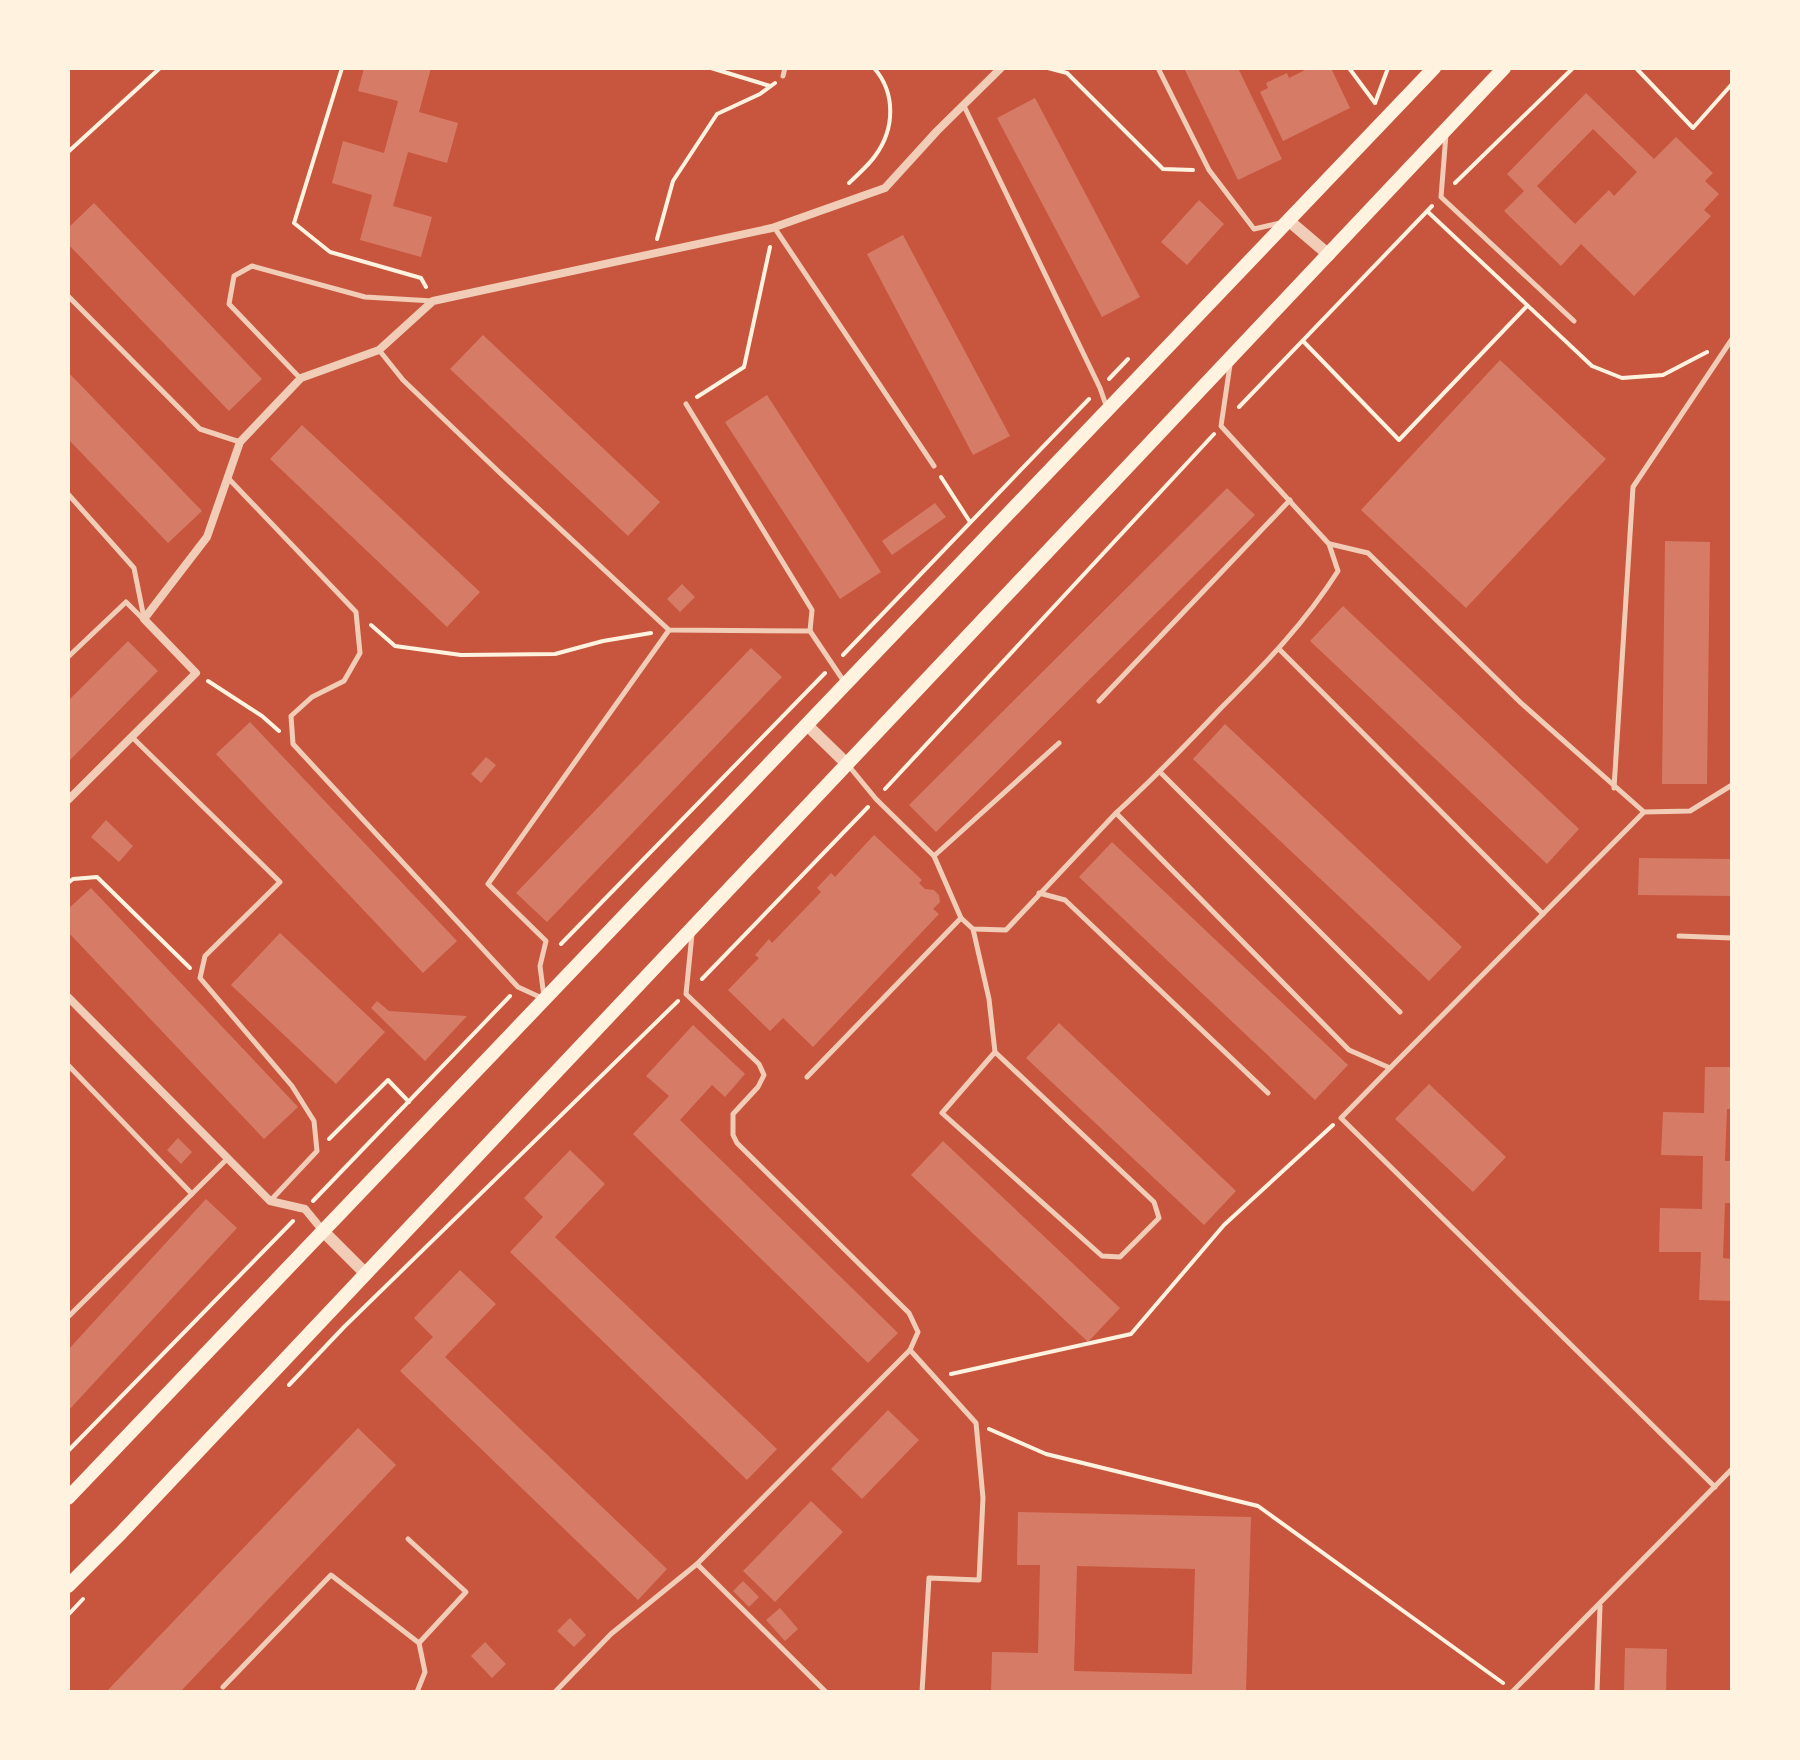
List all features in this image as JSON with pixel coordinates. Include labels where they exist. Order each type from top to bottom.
[{"type":"main road","points":[[68,1498],[1434,68]]},
{"type":"main road","points":[[68,1586],[848,765],[1504,68]]},
{"type":"street","points":[[68,800],[196,673],[144,619],[207,537],[240,442],[301,378],[379,350],[433,301],[774,226],[885,188],[1001,68]]},
{"type":"street","points":[[1288,220],[1329,255]]},
{"type":"street","points":[[807,725],[848,765]]},
{"type":"street","points":[[68,997],[270,1201],[305,1209],[366,1274]]},
{"type":"lane","points":[[783,76],[785,68]]},
{"type":"lane","points":[[1158,68],[1209,170],[1254,229],[1288,220]]},
{"type":"lane","points":[[963,105],[1108,410]]},
{"type":"lane","points":[[1446,129],[1441,197],[1574,321]]},
{"type":"lane","points":[[774,226],[934,466]]},
{"type":"lane","points":[[301,378],[229,304],[234,276],[252,266],[365,297],[433,301]]},
{"type":"lane","points":[[68,296],[200,429],[240,442]]},
{"type":"lane","points":[[1614,788],[1633,487],[1732,339]]},
{"type":"lane","points":[[379,350],[403,380],[669,630],[810,631]]},
{"type":"lane","points":[[973,929],[1006,930],[1038,893],[1279,649],[1318,602],[1338,571],[1329,544],[1221,426],[1232,356]]},
{"type":"lane","points":[[686,404],[812,610],[810,631],[846,684]]},
{"type":"lane","points":[[227,478],[356,612],[360,653],[344,681],[312,697],[291,716],[293,744],[518,987],[545,1000]]},
{"type":"lane","points":[[68,494],[134,568],[144,619]]},
{"type":"lane","points":[[1099,701],[1290,500]]},
{"type":"lane","points":[[1329,544],[1368,553],[1521,703],[1644,812],[1690,811],[1732,785]]},
{"type":"lane","points":[[68,657],[126,602],[144,619]]},
{"type":"lane","points":[[545,1000],[540,966],[546,941],[488,884],[669,630]]},
{"type":"lane","points":[[1279,649],[1543,914]]},
{"type":"lane","points":[[132,737],[280,882],[205,956],[200,978],[292,1086],[314,1121],[317,1151],[270,1201]]},
{"type":"lane","points":[[934,856],[1059,743]]},
{"type":"lane","points":[[848,765],[876,799],[934,856],[961,918],[973,929],[989,999],[995,1052],[1154,1202],[1159,1218],[1120,1257],[1102,1256],[942,1113],[995,1052]]},
{"type":"lane","points":[[1160,772],[1400,1012]]},
{"type":"lane","points":[[1644,812],[1341,1118],[1715,1487]]},
{"type":"lane","points":[[1116,813],[1349,1050],[1390,1068]]},
{"type":"lane","points":[[1038,893],[1065,900],[1268,1093]]},
{"type":"lane","points":[[807,1077],[961,918]]},
{"type":"lane","points":[[555,1692],[611,1634],[697,1564],[910,1350],[918,1332],[909,1313],[737,1143],[733,1135],[733,1114],[762,1082],[763,1070],[686,994],[693,927]]},
{"type":"lane","points":[[1679,936],[1732,938]]},
{"type":"lane","points":[[68,1065],[192,1194]]},
{"type":"lane","points":[[68,1317],[228,1158]]},
{"type":"lane","points":[[910,1350],[976,1423],[983,1498],[979,1580],[929,1578],[922,1692]]},
{"type":"lane","points":[[1513,1691],[1732,1469]]},
{"type":"lane","points":[[408,1539],[466,1592],[419,1643]]},
{"type":"lane","points":[[697,1564],[826,1692]]},
{"type":"lane","points":[[223,1687],[331,1575],[419,1643],[425,1672],[417,1692]]},
{"type":"lane","points":[[1597,1692],[1600,1606]]},
{"type":"path","points":[[68,152],[160,68]]},
{"type":"path","points":[[342,68],[294,223],[330,252],[421,278],[433,301]]},
{"type":"path","points":[[711,68],[772,86]]},
{"type":"path","points":[[847,186],[877,154],[889,127],[891,99],[874,68]]},
{"type":"path","points":[[1048,68],[1067,73],[1163,169],[1209,170]]},
{"type":"path","points":[[1349,68],[1375,103]]},
{"type":"path","points":[[1375,103],[1388,68]]},
{"type":"path","points":[[703,978],[876,799],[1221,426],[1427,211],[1573,68]]},
{"type":"path","points":[[1636,68],[1693,128],[1732,84]]},
{"type":"path","points":[[1375,103],[1391,85]]},
{"type":"path","points":[[653,252],[673,181],[717,114],[760,94]]},
{"type":"path","points":[[1427,211],[1592,366],[1622,378],[1663,375],[1709,351]]},
{"type":"path","points":[[686,404],[744,367],[774,226]]},
{"type":"path","points":[[1303,341],[1399,440],[1527,306]]},
{"type":"path","points":[[833,665],[1133,354]]},
{"type":"path","points":[[934,466],[970,522]]},
{"type":"path","points":[[356,612],[395,646],[461,655],[555,654],[603,641],[669,630]]},
{"type":"path","points":[[196,673],[262,716],[293,744]]},
{"type":"path","points":[[540,966],[818,679]]},
{"type":"path","points":[[68,883],[73,879],[97,877],[200,978]]},
{"type":"path","points":[[68,1451],[518,987]]},
{"type":"path","points":[[325,1347],[686,994]]},
{"type":"path","points":[[317,1151],[388,1080],[409,1102]]},
{"type":"path","points":[[955,1387],[948,1375],[1131,1334],[1224,1225],[1341,1118]]},
{"type":"path","points":[[976,1423],[1046,1454],[1258,1506],[1513,1691]]},
{"type":"building","points":[[364,68],[431,68],[419,112],[458,123],[447,163],[408,152],[393,206],[432,217],[421,257],[360,240],[372,195],[332,183],[343,141],[384,153],[398,101],[358,91]]},
{"type":"building","points":[[1184,68],[1238,68],[1282,159],[1238,180]]},
{"type":"building","points":[[1309,68],[1331,68],[1350,108],[1283,141],[1260,92],[1268,88],[1266,83],[1287,73],[1289,78]]},
{"type":"building","points":[[1586,93],[1654,159],[1676,137],[1713,173],[1705,181],[1719,194],[1704,210],[1711,216],[1634,296],[1581,244],[1561,266],[1504,211],[1524,191],[1507,174]],"holes":[[[1593,129],[1637,172],[1614,196],[1609,190],[1575,224],[1537,186]]]},
{"type":"building","points":[[1035,98],[1140,297],[1102,317],[997,118]]},
{"type":"building","points":[[1199,200],[1224,224],[1187,265],[1161,242]]},
{"type":"building","points":[[94,203],[262,379],[229,411],[68,244],[68,228]]},
{"type":"building","points":[[903,235],[1010,436],[973,455],[867,254]]},
{"type":"building","points":[[483,335],[660,502],[628,536],[450,369]]},
{"type":"building","points":[[1500,360],[1606,459],[1466,608],[1361,510]]},
{"type":"building","points":[[68,372],[202,511],[168,543],[68,439]]},
{"type":"building","points":[[767,395],[881,572],[840,599],[725,422]]},
{"type":"building","points":[[302,425],[480,592],[447,627],[270,459]]},
{"type":"building","points":[[1227,488],[1255,515],[936,832],[909,805]]},
{"type":"building","points":[[935,503],[946,517],[892,555],[882,541]]},
{"type":"building","points":[[1665,541],[1710,542],[1707,784],[1662,784]]},
{"type":"building","points":[[682,584],[695,597],[680,612],[667,599]]},
{"type":"building","points":[[1343,606],[1579,829],[1547,864],[1310,641]]},
{"type":"building","points":[[128,641],[158,671],[68,762],[68,701]]},
{"type":"building","points":[[751,648],[782,677],[547,922],[516,893]]},
{"type":"building","points":[[250,722],[457,941],[423,973],[216,754]]},
{"type":"building","points":[[1225,724],[1462,947],[1429,981],[1193,759]]},
{"type":"building","points":[[486,757],[496,765],[481,783],[471,774]]},
{"type":"building","points":[[106,820],[133,846],[119,862],[91,837]]},
{"type":"building","points":[[874,835],[922,880],[919,883],[925,889],[934,890],[939,895],[940,902],[933,909],[939,914],[813,1047],[783,1018],[770,1031],[728,990],[759,958],[755,955],[769,939],[772,943],[821,892],[817,888],[831,873],[835,877]]},
{"type":"building","points":[[1112,842],[1348,1065],[1315,1100],[1079,877]]},
{"type":"building","points":[[1639,858],[1732,859],[1732,896],[1638,895]]},
{"type":"building","points":[[91,888],[298,1107],[264,1139],[68,932],[68,909]]},
{"type":"building","points":[[280,933],[385,1032],[336,1084],[231,985]]},
{"type":"building","points":[[377,1001],[389,1011],[467,1016],[425,1061],[371,1008]]},
{"type":"building","points":[[1059,1023],[1236,1191],[1204,1225],[1026,1058]]},
{"type":"building","points":[[693,1025],[745,1074],[725,1097],[712,1085],[680,1120],[898,1333],[868,1363],[633,1134],[669,1096],[646,1076]]},
{"type":"building","points":[[1705,1067],[1732,1067],[1732,1109],[1727,1109],[1725,1161],[1732,1161],[1732,1203],[1725,1203],[1723,1258],[1732,1259],[1732,1301],[1699,1300],[1701,1252],[1659,1252],[1660,1208],[1702,1209],[1703,1156],[1661,1155],[1663,1112],[1704,1113]]},
{"type":"building","points":[[1429,1084],[1506,1157],[1473,1192],[1395,1119]]},
{"type":"building","points":[[178,1138],[192,1152],[181,1164],[167,1150]]},
{"type":"building","points":[[943,1141],[1120,1308],[1088,1342],[911,1175]]},
{"type":"building","points":[[570,1150],[605,1184],[555,1237],[777,1449],[747,1480],[510,1252],[543,1217],[524,1198]]},
{"type":"building","points":[[206,1199],[237,1228],[68,1411],[68,1350]]},
{"type":"building","points":[[460,1270],[496,1304],[445,1357],[667,1569],[638,1600],[400,1371],[433,1337],[414,1318]]},
{"type":"building","points":[[888,1410],[919,1440],[862,1499],[831,1469]]},
{"type":"building","points":[[358,1428],[396,1465],[180,1692],[106,1692]]},
{"type":"building","points":[[811,1501],[843,1532],[775,1602],[743,1571]]},
{"type":"building","points":[[1018,1512],[1251,1517],[1246,1692],[991,1692],[992,1652],[1038,1653],[1040,1565],[1017,1565]],"holes":[[[1077,1566],[1195,1569],[1192,1674],[1074,1671]]]},
{"type":"building","points":[[743,1581],[759,1597],[749,1607],[733,1591]]},
{"type":"building","points":[[780,1608],[798,1629],[785,1641],[766,1620]]},
{"type":"building","points":[[570,1618],[586,1635],[574,1647],[557,1631]]},
{"type":"building","points":[[485,1642],[506,1664],[492,1678],[471,1656]]},
{"type":"building","points":[[1625,1648],[1667,1649],[1666,1692],[1624,1692]]}]
